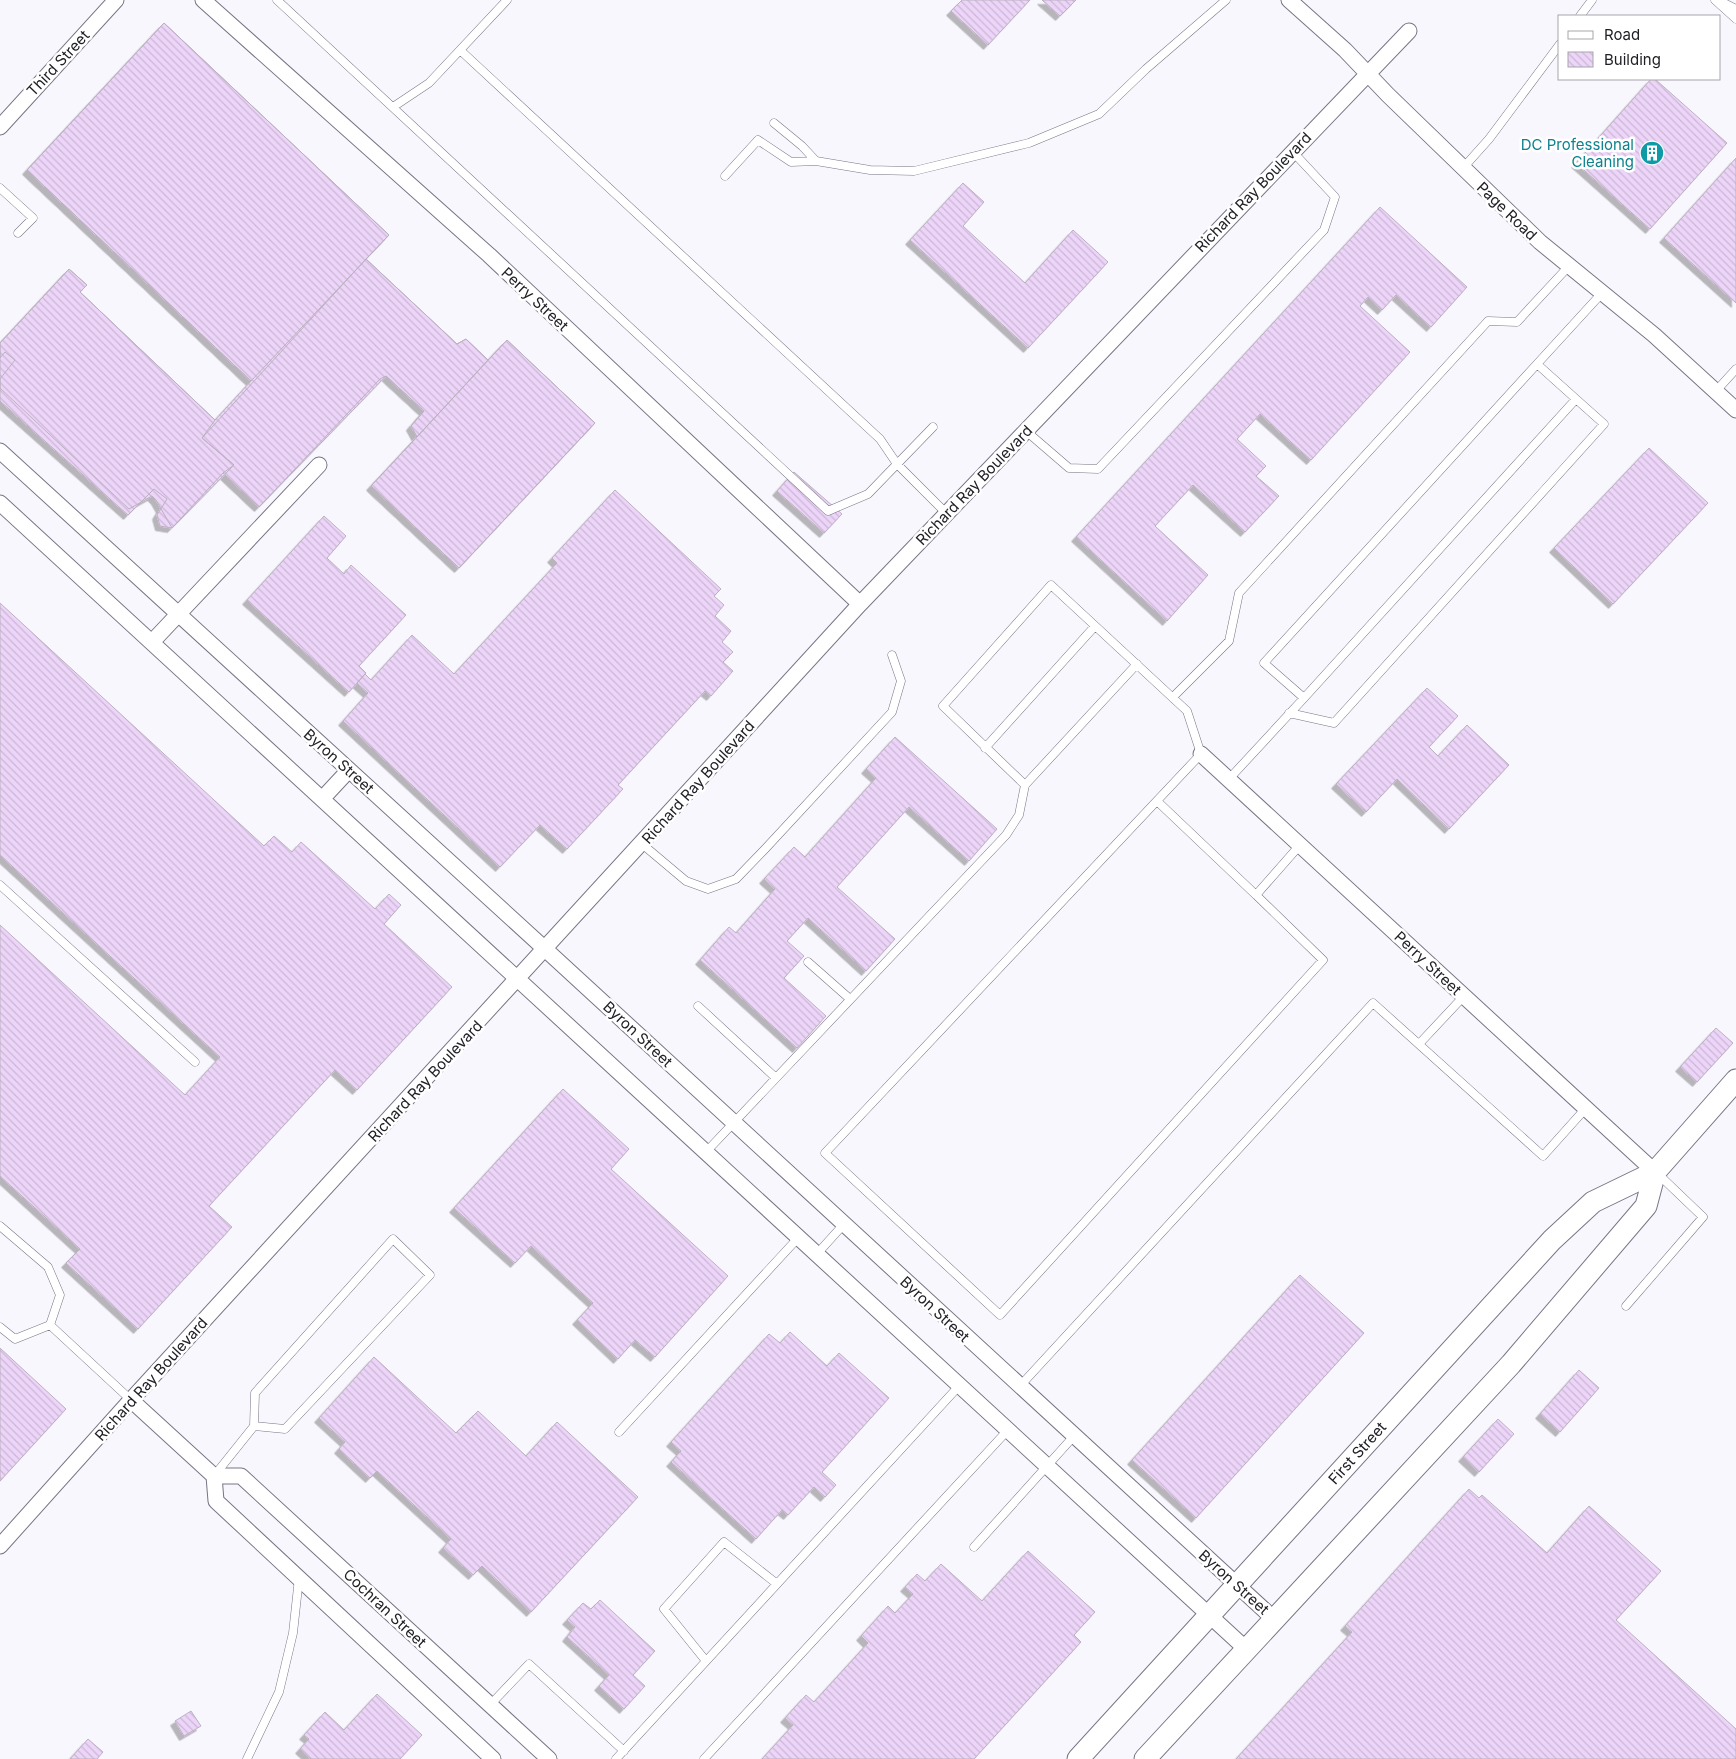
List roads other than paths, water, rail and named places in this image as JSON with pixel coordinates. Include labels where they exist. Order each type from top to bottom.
[{"type":"street","name":"Third Street","points":[[0,126],[116,0]]},
{"type":"street","name":"Perry Street","points":[[203,0],[489,255],[860,604]]},
{"type":"street","name":"Page Road","points":[[1289,0],[1345,50],[1540,242],[1654,335],[1736,410]]},
{"type":"street","name":"Richard Ray Boulevard","points":[[0,1546],[131,1400],[860,604],[1339,103],[1369,75],[1409,31]]},
{"type":"street","name":"Byron Street","points":[[0,451],[1274,1619]]},
{"type":"street","points":[[152,642],[319,465]]},
{"type":"street","points":[[0,503],[706,1152],[1046,1468],[1246,1650]]},
{"type":"street","name":"Perry Street","points":[[1202,754],[1656,1172]]},
{"type":"street","points":[[322,798],[349,770]]},
{"type":"street","name":"First Street","points":[[1078,1759],[1552,1240],[1593,1202],[1656,1172],[1736,1080]]},
{"type":"street","name":"First Street","points":[[1145,1759],[1511,1364],[1646,1206],[1656,1172]]},
{"type":"street","points":[[131,1400],[214,1476],[216,1502],[493,1759]]},
{"type":"street","name":"Cochran Street","points":[[214,1476],[241,1476],[549,1759]]},
{"type":"lane","points":[[278,0],[828,511],[868,494],[933,427]]},
{"type":"lane","points":[[393,107],[429,83],[507,0]]},
{"type":"lane","points":[[725,176],[758,140],[791,162],[816,161],[870,170],[914,171],[1029,142],[1099,114],[1146,69],[1226,0]]},
{"type":"lane","points":[[1581,15],[1592,0]]},
{"type":"lane","points":[[1716,0],[1736,9]]},
{"type":"lane","points":[[1716,0],[1736,19]]},
{"type":"lane","points":[[1463,168],[1489,139],[1558,47]]},
{"type":"lane","points":[[460,50],[880,439],[897,464],[947,514]]},
{"type":"lane","points":[[774,123],[802,146],[816,161]]},
{"type":"lane","points":[[1026,431],[1069,468],[1098,468],[1324,230],[1335,197],[1292,152]]},
{"type":"lane","points":[[0,188],[32,218],[18,233]]},
{"type":"lane","points":[[1173,697],[1229,641],[1239,593],[1481,328],[1488,321],[1517,322],[1569,266]]},
{"type":"lane","points":[[1304,698],[1264,663],[1602,292]]},
{"type":"lane","points":[[1289,713],[1334,723],[1604,424],[1536,364]]},
{"type":"lane","points":[[1716,391],[1736,369]]},
{"type":"lane","points":[[1229,779],[1576,400]]},
{"type":"lane","points":[[1025,785],[942,706],[1050,584],[1187,710],[1202,754],[1157,801],[824,1153],[1000,1315],[1323,960],[1157,801]]},
{"type":"lane","points":[[986,748],[1095,626]]},
{"type":"lane","points":[[642,844],[686,881],[708,889],[736,879],[892,712],[900,681],[892,655]]},
{"type":"lane","points":[[706,1152],[1006,835],[1019,814],[1025,785],[1137,664]]},
{"type":"lane","points":[[1256,895],[1300,845]]},
{"type":"lane","points":[[0,885],[195,1062]]},
{"type":"lane","points":[[808,962],[850,999]]},
{"type":"lane","points":[[1419,1044],[1464,996]]},
{"type":"lane","points":[[1020,1386],[1373,1002],[1543,1156],[1586,1108]]},
{"type":"lane","points":[[698,1006],[776,1078]]},
{"type":"lane","points":[[1626,1306],[1703,1218],[1656,1172]]},
{"type":"lane","points":[[816,1255],[844,1224]]},
{"type":"lane","points":[[0,1226],[48,1267],[60,1295],[50,1325],[15,1339],[0,1327]]},
{"type":"lane","points":[[619,1432],[798,1238]]},
{"type":"lane","points":[[214,1476],[254,1426],[255,1393],[393,1239],[430,1275],[285,1428],[254,1426]]},
{"type":"lane","points":[[50,1325],[131,1400]]},
{"type":"lane","points":[[616,1759],[959,1386]]},
{"type":"lane","points":[[704,1759],[1007,1431]]},
{"type":"lane","points":[[974,1547],[1074,1436]]},
{"type":"lane","points":[[706,1661],[664,1609],[724,1542],[777,1584]]},
{"type":"lane","points":[[247,1759],[279,1692],[293,1633],[299,1578]]},
{"type":"lane","points":[[490,1705],[529,1664],[624,1751]]},
{"type":"place","name":"DC Professional Cleaning","points":[[1652,153]]}]
